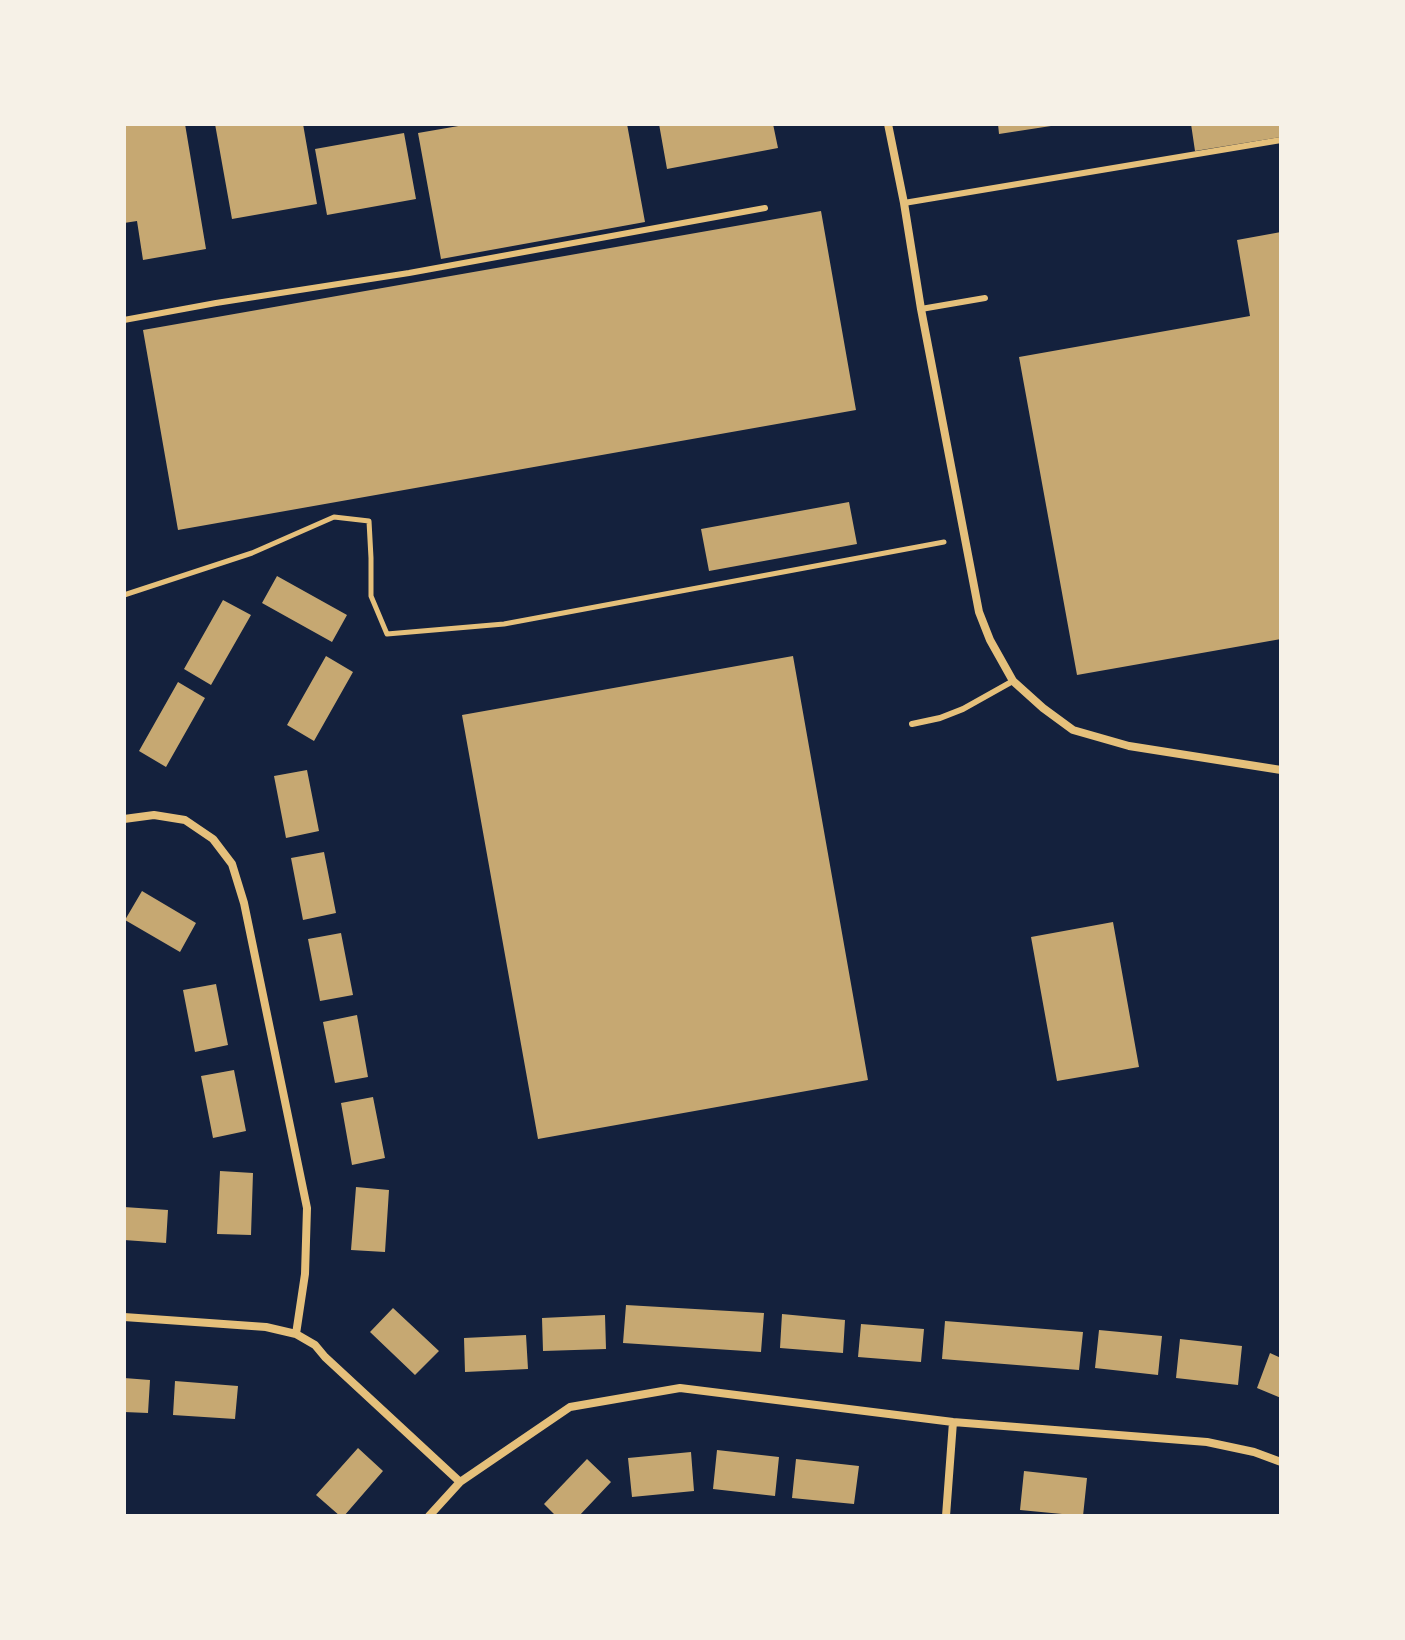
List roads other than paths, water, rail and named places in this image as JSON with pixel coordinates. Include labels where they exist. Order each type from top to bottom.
[{"type":"street","points":[[888,124],[979,612],[990,640],[1013,681],[1073,730],[1129,746],[1281,770]]},
{"type":"street","points":[[124,819],[154,815],[185,820],[213,839],[232,864],[244,903],[307,1208],[305,1274],[296,1334]]},
{"type":"street","points":[[124,1317],[266,1327],[296,1334],[315,1345],[460,1482]]},
{"type":"street","points":[[429,1516],[460,1482],[570,1407],[680,1388],[953,1422],[1207,1442],[1254,1452],[1281,1462]]},
{"type":"street","points":[[946,1516],[953,1422]]},
{"type":"lane","points":[[904,203],[1281,140]]},
{"type":"lane","points":[[124,320],[409,273],[765,208]]},
{"type":"lane","points":[[921,309],[985,298]]},
{"type":"lane","points":[[912,724],[963,709],[1013,681]]}]
